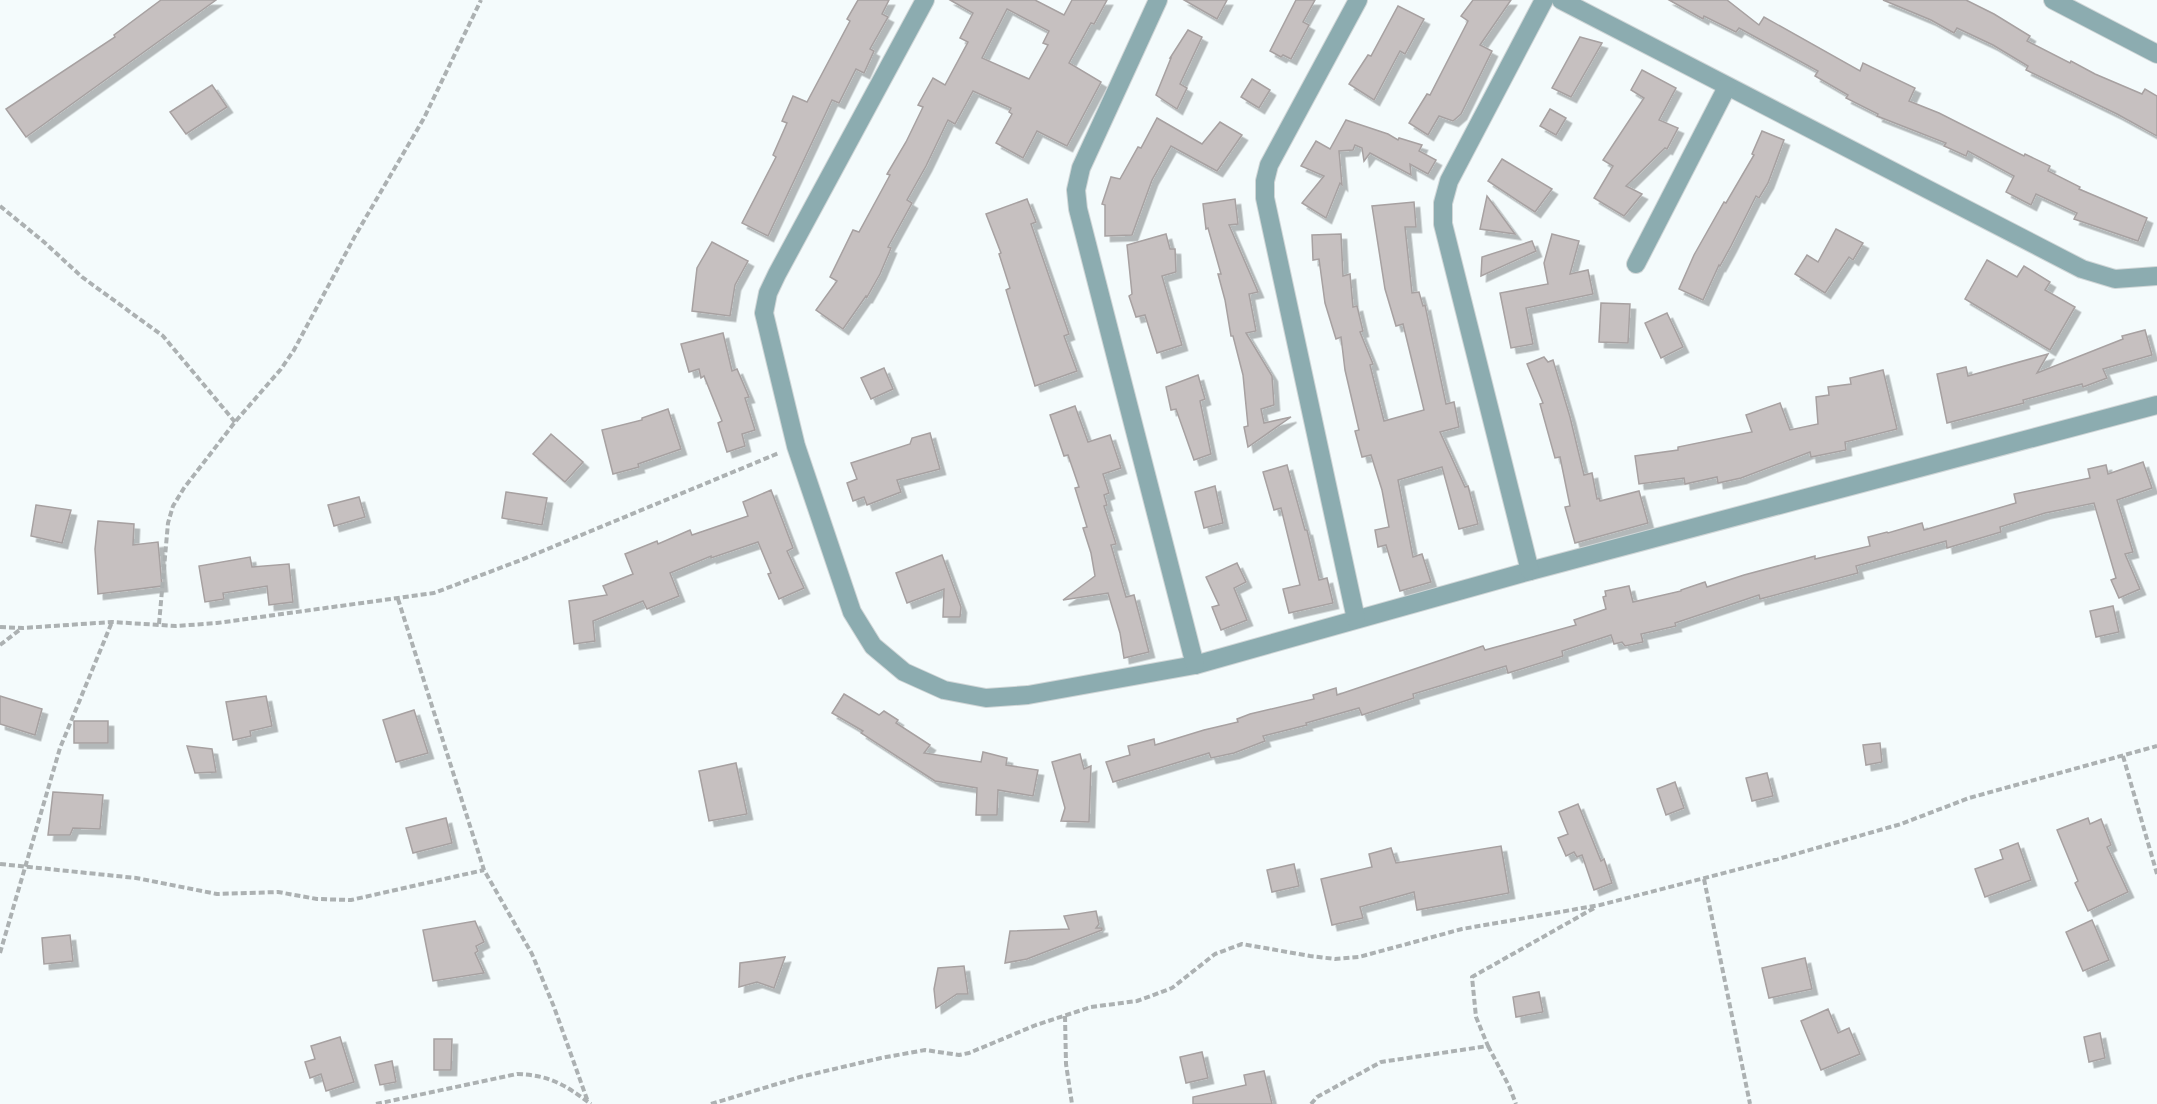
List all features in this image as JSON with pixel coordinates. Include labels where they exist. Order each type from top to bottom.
[{"type":"street","points":[[925,0],[768,293],[764,313],[796,446],[852,612],[873,646],[904,672],[944,690],[986,698],[1028,695],[1195,665],[1530,571],[2157,405]]},
{"type":"street","points":[[1158,0],[1080,168],[1076,190],[1078,209],[1195,665]]},
{"type":"street","points":[[1356,619],[1265,198],[1265,181],[1269,165],[1358,0]]},
{"type":"street","points":[[1530,571],[1443,224],[1443,203],[1449,181],[1544,0]]},
{"type":"street","points":[[1561,0],[2082,269],[2115,279],[2157,276]]},
{"type":"street","points":[[2063,2],[2157,54]]},
{"type":"street","points":[[1636,264],[1727,87]]},
{"type":"path","points":[[159,624],[168,523],[173,506],[184,488],[235,422],[282,369],[307,329],[345,254],[424,118],[481,0]]},
{"type":"path","points":[[0,206],[82,277],[163,336],[235,422]]},
{"type":"path","points":[[0,627],[23,628],[112,622],[176,626],[217,623],[434,593],[484,575],[796,446]]},
{"type":"path","points":[[399,599],[484,870],[532,954],[590,1103]]},
{"type":"path","points":[[0,953],[60,748],[112,622]]},
{"type":"path","points":[[0,645],[23,628]]},
{"type":"path","points":[[711,1104],[800,1077],[881,1058],[925,1050],[959,1055],[969,1053],[1036,1025],[1090,1007],[1137,1001],[1172,988],[1215,954],[1242,944],[1335,959],[1359,957],[1462,929],[1600,905],[1901,825],[1969,798],[2157,746]]},
{"type":"path","points":[[2123,756],[2157,874]]},
{"type":"path","points":[[0,864],[130,877],[218,894],[278,892],[335,901],[351,900],[484,870]]},
{"type":"path","points":[[1704,879],[1750,1104]]},
{"type":"path","points":[[1516,1104],[1476,1017],[1472,977],[1600,905]]},
{"type":"path","points":[[1065,1016],[1066,1064],[1072,1104]]},
{"type":"path","points":[[1311,1104],[1317,1097],[1381,1062],[1488,1046]]},
{"type":"path","points":[[376,1104],[517,1074],[536,1075],[554,1080],[590,1103]]},
{"type":"building","points":[[161,0],[216,0],[26,137],[6,109],[115,37],[114,35]]},
{"type":"building","points":[[858,0],[889,0],[882,14],[888,17],[870,49],[874,51],[864,73],[856,69],[839,103],[832,100],[768,236],[742,223],[776,157],[773,155],[787,123],[782,121],[793,96],[807,102],[850,21],[847,19]]},
{"type":"building","points":[[950,0],[1035,0],[1064,15],[1072,0],[1107,0],[1094,24],[1091,23],[1069,63],[1101,82],[1067,146],[1037,131],[1023,158],[996,143],[1012,114],[1009,112],[1011,108],[973,91],[955,124],[948,120],[907,200],[912,203],[888,247],[891,248],[880,274],[867,297],[843,329],[816,310],[837,281],[830,277],[853,230],[859,232],[890,175],[887,174],[923,107],[918,105],[933,78],[945,85],[968,42],[960,38],[973,13]],"holes":[[[1007,9],[1049,31],[1043,43],[1048,45],[1029,79],[982,58]]]},
{"type":"building","points":[[1184,0],[1227,0],[1217,19]]},
{"type":"building","points":[[1296,0],[1315,0],[1303,22],[1309,25],[1291,59],[1270,51]]},
{"type":"building","points":[[1473,0],[1511,0],[1480,45],[1492,51],[1461,114],[1453,121],[1439,116],[1428,135],[1409,123],[1427,94],[1430,95],[1468,21],[1461,16]]},
{"type":"building","points":[[1669,0],[1727,0],[1759,25],[1764,17],[1860,71],[1863,63],[1915,88],[1909,101],[1939,113],[2024,156],[2025,154],[2050,166],[2048,171],[2080,187],[2079,189],[2147,218],[2138,241],[2074,219],[2077,213],[2036,194],[2031,205],[2006,192],[2014,176],[1968,151],[1966,156],[1944,146],[1946,143],[1877,116],[1878,114],[1846,98],[1848,95],[1815,76],[1818,71],[1739,28],[1736,32],[1704,16],[1703,19]]},
{"type":"building","points":[[1883,0],[1966,0],[2030,36],[2027,41],[2070,63],[2071,61],[2142,94],[2145,89],[2157,96],[2157,136],[2026,70],[2028,66],[1993,45],[1957,28],[1954,33],[1931,20]]},
{"type":"building","points":[[1398,6],[1424,19],[1405,54],[1400,51],[1374,100],[1349,84],[1368,55],[1371,56]]},
{"type":"building","points":[[1188,30],[1202,37],[1180,84],[1187,88],[1177,109],[1156,95],[1170,58]]},
{"type":"building","points":[[1580,37],[1602,43],[1571,97],[1552,88]]},
{"type":"building","points":[[1642,70],[1676,88],[1659,120],[1678,128],[1667,149],[1665,148],[1626,186],[1642,194],[1624,216],[1594,198],[1613,166],[1603,160],[1644,98],[1631,90]]},
{"type":"building","points":[[1252,79],[1270,90],[1259,108],[1241,97]]},
{"type":"building","points":[[212,85],[227,107],[186,134],[170,112]]},
{"type":"building","points":[[1550,109],[1566,118],[1556,135],[1540,126]]},
{"type":"building","points":[[1157,118],[1202,144],[1220,122],[1242,135],[1217,171],[1171,146],[1152,180],[1132,235],[1105,236],[1105,205],[1102,204],[1111,177],[1120,179],[1138,147],[1141,148]]},
{"type":"building","points":[[1346,120],[1388,134],[1398,140],[1399,138],[1422,145],[1419,151],[1436,160],[1428,174],[1410,164],[1411,175],[1370,153],[1364,161],[1362,148],[1355,145],[1353,150],[1339,151],[1342,185],[1340,183],[1326,218],[1302,203],[1324,176],[1301,166],[1316,141],[1330,149]]},
{"type":"building","points":[[1762,131],[1784,140],[1768,183],[1759,198],[1756,196],[1703,300],[1679,289],[1694,255],[1754,155],[1752,154]]},
{"type":"building","points":[[1502,159],[1552,189],[1535,212],[1488,181]]},
{"type":"building","points":[[1487,196],[1515,234],[1480,229]]},
{"type":"building","points":[[1027,199],[1036,222],[1031,224],[1069,334],[1064,336],[1077,371],[1035,386],[1006,290],[1010,288],[999,254],[1001,253],[986,214]]},
{"type":"building","points":[[1235,199],[1238,224],[1229,225],[1258,292],[1249,294],[1256,331],[1246,333],[1272,376],[1274,405],[1261,409],[1264,423],[1291,417],[1248,447],[1244,427],[1248,426],[1243,375],[1233,336],[1231,336],[1218,274],[1221,274],[1208,228],[1206,229],[1203,204]]},
{"type":"building","points":[[1414,202],[1416,227],[1405,227],[1412,293],[1419,292],[1423,306],[1425,305],[1446,404],[1454,402],[1459,427],[1440,432],[1465,487],[1468,486],[1478,524],[1459,529],[1442,467],[1398,480],[1413,557],[1422,554],[1431,582],[1400,591],[1386,545],[1378,547],[1375,530],[1389,527],[1382,490],[1371,455],[1362,457],[1355,431],[1359,430],[1345,370],[1341,337],[1336,339],[1325,303],[1319,259],[1313,260],[1312,235],[1341,234],[1343,276],[1350,274],[1353,307],[1357,306],[1363,331],[1360,332],[1373,364],[1370,365],[1384,421],[1424,410],[1403,324],[1396,326],[1385,289],[1372,206]]},
{"type":"building","points":[[1836,229],[1863,243],[1853,260],[1849,257],[1825,293],[1795,274],[1807,255],[1818,262]]},
{"type":"building","points":[[1166,234],[1170,249],[1175,249],[1176,272],[1162,276],[1182,345],[1157,353],[1145,315],[1136,317],[1129,296],[1132,294],[1127,245]]},
{"type":"building","points":[[1552,234],[1579,241],[1570,274],[1588,270],[1593,294],[1526,308],[1533,344],[1511,348],[1500,293],[1548,284],[1544,263]]},
{"type":"building","points":[[1532,241],[1536,251],[1481,276],[1482,257]]},
{"type":"building","points":[[712,242],[748,261],[735,285],[730,316],[692,311],[697,268]]},
{"type":"building","points":[[1987,260],[2017,277],[2024,266],[2050,282],[2045,290],[2075,307],[2050,350],[1965,299]]},
{"type":"building","points":[[1601,303],[1630,304],[1628,343],[1599,342]]},
{"type":"building","points":[[1667,313],[1683,347],[1661,358],[1645,323]]},
{"type":"building","points":[[2145,330],[2152,355],[2103,369],[2107,378],[2083,387],[2082,384],[2023,400],[2024,403],[1947,423],[1937,374],[1966,367],[1968,376],[2048,354],[2037,373],[2123,339],[2122,336]]},
{"type":"building","points":[[723,333],[732,371],[737,369],[749,397],[745,398],[755,430],[742,434],[745,446],[727,452],[718,423],[722,421],[704,376],[701,378],[699,369],[689,372],[681,344]]},
{"type":"building","points":[[1544,357],[1548,362],[1553,360],[1584,475],[1592,473],[1597,499],[1599,498],[1600,501],[1639,491],[1648,523],[1575,543],[1565,507],[1570,506],[1560,457],[1555,458],[1540,404],[1543,403],[1527,364]]},
{"type":"building","points":[[884,368],[893,389],[871,399],[861,378]]},
{"type":"building","points":[[1883,370],[1897,429],[1845,442],[1846,450],[1811,457],[1810,452],[1741,478],[1718,483],[1717,477],[1685,484],[1684,478],[1639,484],[1635,456],[1678,450],[1678,447],[1752,432],[1746,415],[1780,403],[1790,430],[1818,424],[1816,397],[1829,395],[1828,387],[1851,384],[1850,378]]},
{"type":"building","points":[[1198,375],[1205,399],[1200,401],[1211,454],[1194,460],[1176,409],[1171,410],[1166,387]]},
{"type":"building","points":[[1075,406],[1088,442],[1110,435],[1121,468],[1103,474],[1109,493],[1104,495],[1107,505],[1104,506],[1116,544],[1111,545],[1126,597],[1134,595],[1149,652],[1124,658],[1120,633],[1108,593],[1063,600],[1095,576],[1083,528],[1087,527],[1075,488],[1079,487],[1068,455],[1064,456],[1050,415]]},
{"type":"building","points":[[668,409],[681,449],[638,464],[639,467],[613,474],[602,430],[642,420],[642,418]]},
{"type":"building","points":[[930,433],[940,469],[897,480],[901,492],[867,505],[864,497],[853,501],[847,483],[857,479],[851,463],[910,444],[912,438]]},
{"type":"building","points":[[551,434],[583,462],[565,482],[533,454]]},
{"type":"building","points":[[2143,462],[2152,488],[2117,500],[2133,552],[2125,554],[2140,589],[2119,598],[2111,580],[2116,578],[2094,503],[2045,513],[2000,527],[2001,532],[1947,548],[1946,541],[1856,566],[1858,573],[1760,599],[1759,595],[1675,623],[1676,626],[1641,634],[1643,642],[1625,646],[1622,642],[1614,644],[1611,635],[1562,651],[1563,656],[1508,673],[1506,666],[1413,694],[1414,698],[1362,715],[1359,708],[1306,723],[1307,725],[1263,736],[1265,741],[1234,753],[1211,758],[1209,753],[1113,782],[1106,762],[1130,755],[1128,746],[1154,739],[1155,745],[1238,722],[1237,719],[1250,714],[1314,699],[1313,695],[1336,688],[1337,695],[1483,646],[1485,650],[1576,625],[1574,620],[1606,609],[1603,597],[1606,596],[1605,591],[1629,586],[1633,602],[1681,591],[1705,582],[1707,587],[1815,556],[1815,559],[1870,546],[1868,537],[1922,523],[1924,530],[2016,503],[2014,494],[2090,478],[2088,469],[2106,465],[2108,474]]},
{"type":"building","points":[[1287,465],[1305,530],[1307,530],[1319,580],[1327,578],[1333,603],[1289,613],[1283,589],[1300,585],[1281,508],[1274,510],[1263,472]]},
{"type":"building","points":[[1215,486],[1223,523],[1204,528],[1195,492]]},
{"type":"building","points":[[771,490],[793,548],[787,551],[804,588],[779,599],[758,542],[711,558],[711,556],[670,573],[679,596],[647,609],[643,601],[593,621],[595,641],[574,644],[569,601],[607,595],[603,586],[633,574],[625,554],[657,541],[658,544],[690,530],[692,535],[748,516],[743,502]]},
{"type":"building","points":[[506,492],[547,498],[542,525],[502,518]]},
{"type":"building","points":[[359,497],[365,517],[334,526],[328,505]]},
{"type":"building","points":[[36,505],[71,510],[62,543],[31,536]]},
{"type":"building","points":[[98,521],[134,524],[133,545],[158,542],[162,586],[98,594],[95,549]]},
{"type":"building","points":[[942,555],[961,607],[960,617],[943,617],[944,589],[907,603],[896,573]]},
{"type":"building","points":[[250,557],[252,567],[289,564],[293,602],[269,605],[267,586],[223,593],[224,599],[205,602],[199,566]]},
{"type":"building","points":[[1237,563],[1246,582],[1234,588],[1247,620],[1221,630],[1212,607],[1219,605],[1206,577]]},
{"type":"building","points":[[2113,606],[2119,632],[2096,637],[2090,611]]},
{"type":"building","points":[[844,694],[879,715],[884,711],[898,720],[896,723],[930,745],[924,753],[981,762],[983,752],[1007,758],[1006,765],[1038,770],[1033,796],[998,790],[997,815],[976,815],[977,788],[935,781],[861,733],[863,731],[832,713]]},
{"type":"building","points":[[0,696],[42,709],[35,735],[0,724]]},
{"type":"building","points":[[266,696],[272,726],[250,731],[251,736],[233,740],[226,702]]},
{"type":"building","points":[[414,710],[428,753],[396,762],[383,720]]},
{"type":"building","points":[[74,721],[108,721],[108,743],[74,743]]},
{"type":"building","points":[[1880,743],[1882,762],[1866,765],[1863,745]]},
{"type":"building","points":[[187,746],[212,749],[216,772],[195,773]]},
{"type":"building","points":[[1080,754],[1084,769],[1091,766],[1089,822],[1061,821],[1065,808],[1052,762]]},
{"type":"building","points":[[736,763],[747,814],[709,821],[699,771]]},
{"type":"building","points":[[1767,773],[1773,796],[1752,801],[1746,778]]},
{"type":"building","points":[[1675,782],[1684,808],[1666,815],[1657,789]]},
{"type":"building","points":[[53,792],[103,795],[100,829],[73,828],[70,835],[48,835]]},
{"type":"building","points":[[1578,804],[1601,861],[1604,859],[1612,883],[1594,890],[1582,855],[1577,857],[1574,852],[1566,856],[1558,838],[1568,834],[1559,812]]},
{"type":"building","points":[[446,818],[452,843],[413,853],[406,828]]},
{"type":"building","points":[[2088,818],[2090,824],[2101,819],[2111,845],[2107,847],[2128,892],[2088,911],[2075,883],[2078,881],[2057,830]]},
{"type":"building","points":[[2018,843],[2031,880],[1985,897],[1975,869],[2003,859],[2000,850]]},
{"type":"building","points":[[1501,846],[1509,893],[1417,910],[1414,892],[1360,907],[1363,918],[1332,925],[1321,879],[1372,867],[1369,854],[1391,848],[1396,863]]},
{"type":"building","points":[[1294,864],[1299,886],[1272,892],[1267,870]]},
{"type":"building","points":[[1096,911],[1099,924],[1096,928],[1102,928],[1102,930],[1027,959],[1005,963],[1010,931],[1069,929],[1064,916]]},
{"type":"building","points":[[2092,920],[2109,960],[2083,971],[2066,932]]},
{"type":"building","points":[[475,921],[484,942],[476,946],[478,951],[475,953],[484,973],[433,981],[423,930]]},
{"type":"building","points":[[70,935],[73,961],[44,964],[42,938]]},
{"type":"building","points":[[785,957],[774,988],[757,982],[739,987],[740,963]]},
{"type":"building","points":[[1805,958],[1812,989],[1769,998],[1762,968]]},
{"type":"building","points":[[964,966],[968,994],[957,994],[936,1008],[934,989],[938,968]]},
{"type":"building","points":[[1539,992],[1543,1012],[1516,1017],[1513,997]]},
{"type":"building","points":[[1828,1009],[1838,1033],[1849,1028],[1860,1054],[1821,1070],[1801,1021]]},
{"type":"building","points":[[2100,1033],[2105,1058],[2089,1062],[2084,1037]]},
{"type":"building","points":[[340,1037],[354,1082],[326,1091],[321,1074],[310,1078],[305,1062],[315,1059],[311,1046]]},
{"type":"building","points":[[434,1039],[452,1039],[451,1070],[434,1070]]},
{"type":"building","points":[[1202,1052],[1208,1078],[1186,1083],[1180,1057]]},
{"type":"building","points":[[392,1061],[396,1082],[380,1085],[375,1065]]},
{"type":"building","points":[[1264,1071],[1272,1104],[1193,1104],[1193,1097],[1246,1085],[1244,1075]]}]
